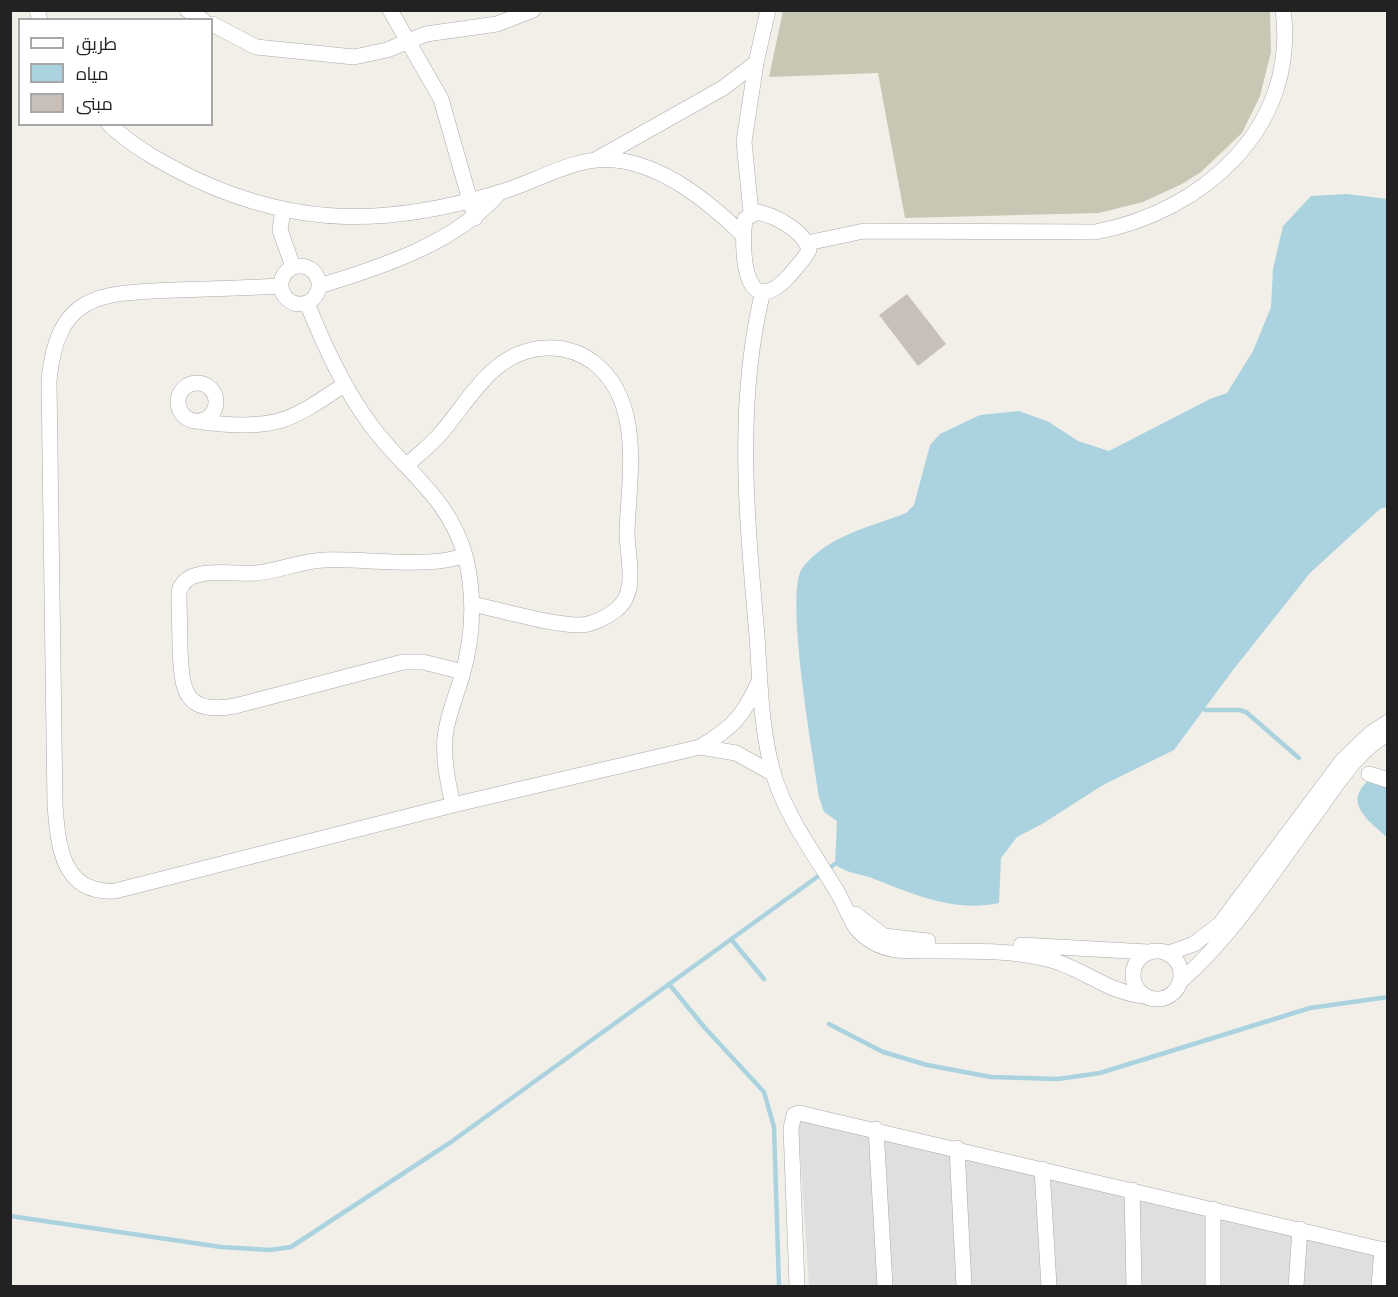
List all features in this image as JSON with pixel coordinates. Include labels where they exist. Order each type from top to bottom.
[{"type":"street","points":[[187,10],[200,18]]},
{"type":"street","points":[[390,10],[406,41],[425,67],[441,99],[455,141],[475,218]]},
{"type":"street","points":[[213,25],[256,47],[334,57],[377,53],[436,32],[497,24],[533,10]]},
{"type":"street","points":[[751,213],[743,149],[756,63],[768,10]]},
{"type":"street","points":[[807,243],[864,231],[1085,232],[1126,225],[1161,210],[1204,185],[1228,166],[1256,134],[1275,95],[1283,63],[1283,10]]},
{"type":"street","points":[[112,126],[137,146],[181,172],[230,193],[283,210],[324,216],[398,216],[500,192],[566,167],[594,160],[723,88],[756,63]]},
{"type":"street","points":[[594,160],[629,162],[660,174],[714,208],[743,235]]},
{"type":"street","points":[[319,286],[405,255],[475,218],[500,192]]},
{"type":"street","points":[[283,210],[280,230],[292,267]]},
{"type":"street","points":[[757,212],[772,217],[804,237],[807,243],[806,257],[776,288],[763,291],[750,283],[746,275],[743,235],[745,219],[751,213],[757,212]]},
{"type":"street","points":[[302,266],[311,269],[317,276],[319,286],[316,295],[307,303],[291,302],[284,296],[281,286],[285,273],[292,267],[302,266]]},
{"type":"street","points":[[281,286],[111,293],[80,308],[71,316],[55,342],[49,381],[56,806],[60,851],[70,871],[85,886],[96,890],[115,891],[453,805],[700,747],[735,724],[750,705],[760,680]]},
{"type":"street","points":[[763,291],[749,368],[744,482],[760,680],[774,774],[816,859],[834,886],[850,919],[863,936],[888,949],[1037,956],[1072,967],[1116,991],[1156,999],[1167,997],[1176,991],[1181,981],[1210,952],[1243,912],[1345,775],[1371,745],[1388,734]]},
{"type":"street","points":[[307,303],[344,385],[378,435],[408,464],[457,528],[465,555],[472,604],[463,672],[445,735],[448,783],[453,805]]},
{"type":"street","points":[[408,464],[440,434],[496,366],[525,351],[547,348],[578,353],[605,373],[618,391],[628,425],[630,449],[627,534],[630,586],[625,600],[609,615],[580,625],[472,604]]},
{"type":"street","points":[[233,424],[222,416],[215,404],[212,391],[205,385],[192,384],[184,388],[179,396],[179,409],[188,419],[233,424],[283,419],[344,385]]},
{"type":"street","points":[[197,421],[209,416],[215,404]]},
{"type":"street","points":[[463,672],[423,662],[403,662],[235,706],[219,708],[195,704],[186,695],[181,680],[179,592],[183,581],[194,575],[256,573],[323,560],[444,561],[465,555]]},
{"type":"street","points":[[1169,953],[1194,944],[1220,924],[1331,774],[1357,745],[1388,722]]},
{"type":"street","points":[[700,747],[736,753],[774,774]]},
{"type":"street","points":[[1369,774],[1388,780]]},
{"type":"street","points":[[843,902],[866,925],[884,936],[893,938],[1148,952],[1158,950],[1169,953],[1179,965],[1181,981]]},
{"type":"street","points":[[1146,996],[1137,989],[1133,974],[1136,963],[1148,952]]},
{"type":"street","points":[[797,1287],[791,1128],[794,1115],[805,1113],[1385,1250],[1379,1287]]},
{"type":"street","points":[[876,1129],[885,1287]]},
{"type":"street","points":[[957,1148],[964,1287]]},
{"type":"street","points":[[1042,1168],[1049,1287]]},
{"type":"street","points":[[1132,1190],[1134,1287]]},
{"type":"street","points":[[1213,1209],[1213,1287]]},
{"type":"street","points":[[1296,1287],[1300,1229]]},
{"type":"shaded area","points":[[1270,10],[1271,52],[1260,96],[1242,133],[1201,172],[1182,184],[1143,202],[1099,213],[905,218],[878,73],[769,77],[783,11]]},
{"type":"shaded area","points":[[798,1118],[1387,1258],[1387,1286],[809,1286]]},
{"type":"water","points":[[1347,194],[1387,199],[1387,507],[1380,509],[1310,573],[1233,670],[1174,750],[1103,785],[1042,824],[1017,837],[1001,858],[999,903],[965,905],[932,900],[847,871],[835,864],[837,821],[824,812],[819,797],[806,714],[798,640],[796,607],[798,582],[803,567],[838,539],[906,513],[914,505],[930,445],[940,434],[980,415],[1019,411],[1049,422],[1078,441],[1109,451],[1210,399],[1227,393],[1253,351],[1271,307],[1273,269],[1283,226],[1311,196]]},
{"type":"water","points":[[1368,781],[1387,784],[1387,837],[1367,819],[1358,805],[1361,789]]},
{"type":"building","points":[[907,294],[946,344],[918,366],[879,315]]},
{"type":"waterway","points":[[1205,710],[1246,712],[1299,758]]},
{"type":"waterway","points":[[10,1216],[221,1247],[270,1250],[291,1247],[451,1142],[835,864]]},
{"type":"waterway","points":[[731,939],[764,979]]},
{"type":"waterway","points":[[669,984],[705,1028],[764,1092],[774,1127],[779,1286]]},
{"type":"waterway","points":[[829,1024],[883,1052],[927,1065],[991,1077],[1058,1079],[1100,1073],[1310,1008],[1388,997]]}]
